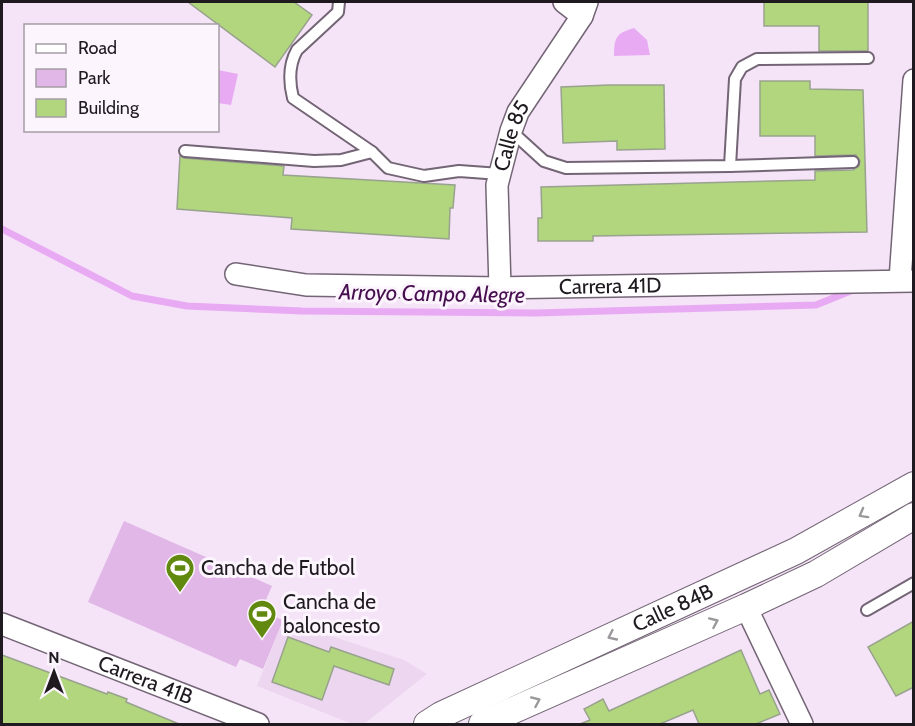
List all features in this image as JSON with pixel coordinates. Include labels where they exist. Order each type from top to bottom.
[{"type":"street","points":[[564,2],[584,9]]},
{"type":"street","name":"Calle 85","points":[[500,288],[497,184],[511,131],[518,112],[584,9]]},
{"type":"street","points":[[907,281],[914,80]]},
{"type":"street","name":"Carrera 41D","points":[[236,274],[306,285],[500,288],[907,281]]},
{"type":"street","name":"Calle 84B","points":[[427,724],[441,715],[796,551],[914,485]]},
{"type":"street","name":"Calle 84B","points":[[482,724],[816,574],[914,516]]},
{"type":"street","points":[[746,607],[802,724]]},
{"type":"street","name":"Carrera 41B","points":[[2,624],[258,724]]},
{"type":"lane","points":[[339,2],[338,12],[297,50],[293,58],[289,81],[293,98],[372,152],[388,168],[424,176],[459,171],[500,174]]},
{"type":"lane","points":[[730,166],[735,79],[742,67],[757,59],[868,58]]},
{"type":"lane","points":[[511,131],[544,161],[566,168],[853,162]]},
{"type":"lane","points":[[185,151],[314,161],[341,160],[372,152]]},
{"type":"lane","points":[[867,610],[914,583]]},
{"type":"shaded area","points":[[634,28],[647,40],[650,55],[614,56],[617,37]]},
{"type":"shaded area","points":[[219,70],[238,74],[231,105],[219,103]]},
{"type":"shaded area","points":[[283,620],[404,660],[427,674],[364,724],[352,724],[257,686]]},
{"type":"green space","name":"Cancha de Futbol","points":[[124,521],[272,586],[261,611],[283,620],[263,669],[240,659],[236,667],[88,602]]},
{"type":"building","points":[[188,2],[294,2],[312,15],[275,67]]},
{"type":"building","points":[[764,2],[868,2],[868,51],[819,51],[819,26],[764,26]]},
{"type":"building","points":[[760,81],[810,81],[810,89],[863,90],[867,232],[593,236],[593,241],[538,241],[538,218],[542,218],[541,187],[815,180],[815,171],[853,170],[859,166],[860,161],[856,155],[815,156],[815,136],[760,136]]},
{"type":"building","points":[[664,85],[665,149],[617,150],[617,141],[563,143],[561,87]]},
{"type":"building","points":[[180,156],[284,166],[283,175],[455,185],[453,208],[450,208],[449,239],[291,229],[292,218],[177,209]]},
{"type":"building","points":[[914,621],[914,687],[896,696],[868,647]]},
{"type":"building","points":[[288,637],[329,652],[331,647],[394,669],[389,685],[334,666],[322,700],[272,682]]},
{"type":"building","points":[[741,650],[760,694],[769,690],[780,714],[756,724],[699,724],[693,710],[660,724],[580,724],[590,720],[584,709],[603,699],[609,711]]},
{"type":"building","points":[[2,655],[107,694],[108,692],[127,699],[126,702],[179,724],[2,724]]},
{"type":"waterway","name":"Arroyo Campo Alegre","points":[[2,229],[132,296],[187,306],[302,311],[536,313],[816,305],[853,290]]},
{"type":"place","name":"Cancha de Futbol","points":[[180,594]]},
{"type":"place","name":"Cancha de baloncesto","points":[[262,640]]}]
